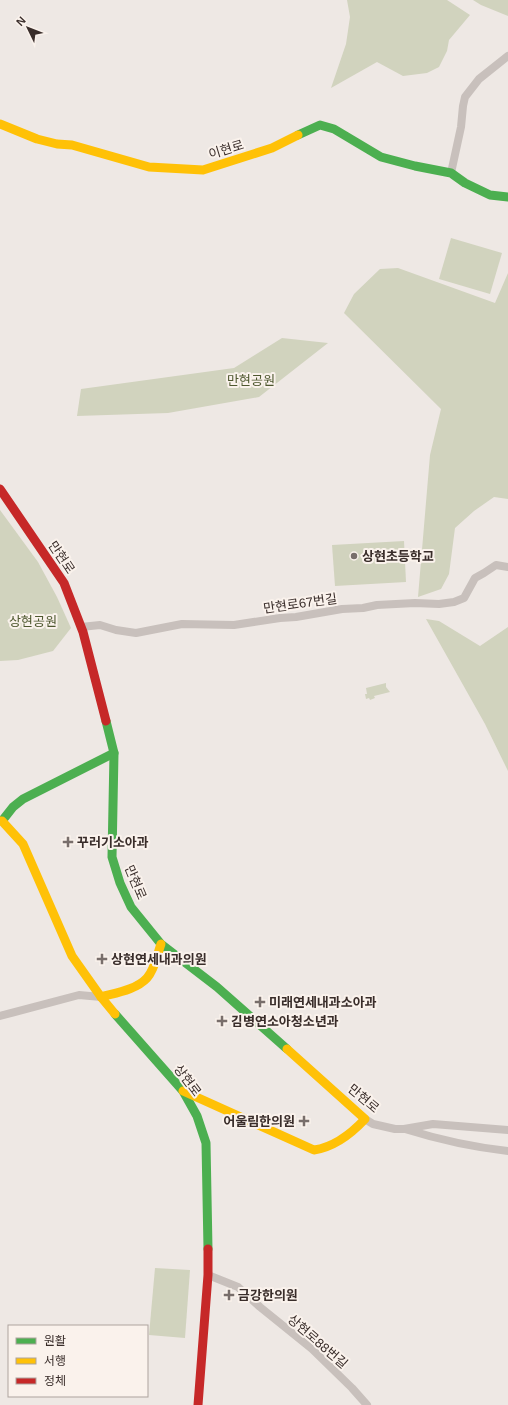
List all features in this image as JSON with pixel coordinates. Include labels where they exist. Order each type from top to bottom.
[{"type":"street","points":[[451,174],[461,127],[462,106],[465,97],[479,79],[508,56]]},
{"type":"street","name":"이현로","points":[[0,124],[37,139],[78,147],[149,167],[203,170],[272,148],[320,125],[334,129],[381,157],[451,174],[464,183],[490,195],[508,197]]},
{"type":"street","name":"만현로","points":[[0,489],[64,583],[81,627],[114,753],[112,857],[120,883],[131,907],[161,944],[217,987],[365,1119],[373,1124],[404,1129]]},
{"type":"street","name":"만현로67번길","points":[[81,627],[100,625],[116,630],[136,633],[182,624],[234,625],[377,605],[415,603],[439,604],[454,602],[464,598],[475,578],[496,565],[508,567]]},
{"type":"street","points":[[1,821],[24,799],[114,753]]},
{"type":"street","name":"상현로","points":[[1,821],[24,844],[72,956],[101,997],[183,1091],[197,1116],[206,1143],[208,1275],[198,1405]]},
{"type":"street","points":[[0,1016],[79,995],[101,997],[132,987],[146,980],[161,944]]},
{"type":"street","points":[[183,1091],[314,1150],[333,1145],[355,1130],[365,1119]]},
{"type":"street","points":[[404,1129],[433,1124],[508,1130]]},
{"type":"street","points":[[404,1129],[435,1139],[462,1145],[508,1151]]},
{"type":"street","name":"상현로88번길","points":[[208,1275],[238,1287],[260,1307],[312,1349],[352,1388],[367,1405]]},
{"type":"green space","points":[[347,0],[447,0],[470,15],[449,40],[447,51],[439,67],[427,73],[403,76],[377,62],[331,88],[346,44],[350,17]]},
{"type":"green space","points":[[473,0],[508,0],[508,16],[481,5]]},
{"type":"green space","points":[[451,238],[502,253],[490,294],[439,279]]},
{"type":"green space","points":[[398,268],[495,303],[508,273],[508,499],[494,497],[474,511],[455,528],[449,574],[441,589],[418,597],[430,455],[441,409],[344,313],[354,294],[380,269]]},
{"type":"green space","name":"만현공원","points":[[282,338],[328,343],[259,397],[168,413],[77,416],[81,389],[234,368]]},
{"type":"green space","name":"상현공원","points":[[0,510],[38,562],[57,597],[71,628],[53,651],[18,660],[0,661]]},
{"type":"green space","points":[[404,541],[406,582],[335,586],[332,545]]},
{"type":"green space","points":[[426,619],[439,621],[480,646],[508,627],[508,771],[485,724]]},
{"type":"green space","points":[[386,683],[386,687],[390,692],[374,696],[375,698],[370,700],[369,698],[366,699],[366,688]]},
{"type":"green space","points":[[155,1268],[190,1270],[185,1338],[149,1335]]},
{"type":"traffic: fast","points":[[298,135],[320,125],[334,129],[381,157],[451,173],[465,183],[490,195],[508,197]]},
{"type":"traffic: fast","points":[[106,721],[114,753],[112,857],[120,883],[131,907],[161,944],[217,987],[287,1049]]},
{"type":"traffic: fast","points":[[2,821],[13,807],[23,799],[114,753]]},
{"type":"traffic: fast","points":[[115,1014],[183,1091],[197,1116],[206,1143],[208,1249]]},
{"type":"traffic: slow","points":[[0,124],[37,139],[57,144],[72,145],[149,167],[203,170],[272,148],[298,135]]},
{"type":"traffic: slow","points":[[0,821],[2,821],[23,844],[72,956],[115,1014]]},
{"type":"traffic: slow","points":[[101,997],[125,990],[137,985],[147,978],[156,962],[161,944]]},
{"type":"traffic: slow","points":[[183,1091],[314,1150],[336,1143],[348,1135],[365,1119],[287,1049]]},
{"type":"traffic: jam","points":[[0,489],[64,583],[83,632],[106,721]]},
{"type":"traffic: jam","points":[[198,1405],[208,1275],[208,1249]]},
{"type":"place","name":"상현초등학교","points":[[354,556]]},
{"type":"place","name":"꾸러기소아과","points":[[68,842]]},
{"type":"place","name":"상현연세내과의원","points":[[102,959]]},
{"type":"place","name":"미래연세내과소아과","points":[[260,1002]]},
{"type":"place","name":"김병연소아청소년과","points":[[222,1021]]},
{"type":"place","name":"어울림한의원","points":[[304,1121]]},
{"type":"place","name":"금강한의원","points":[[229,1295]]}]
